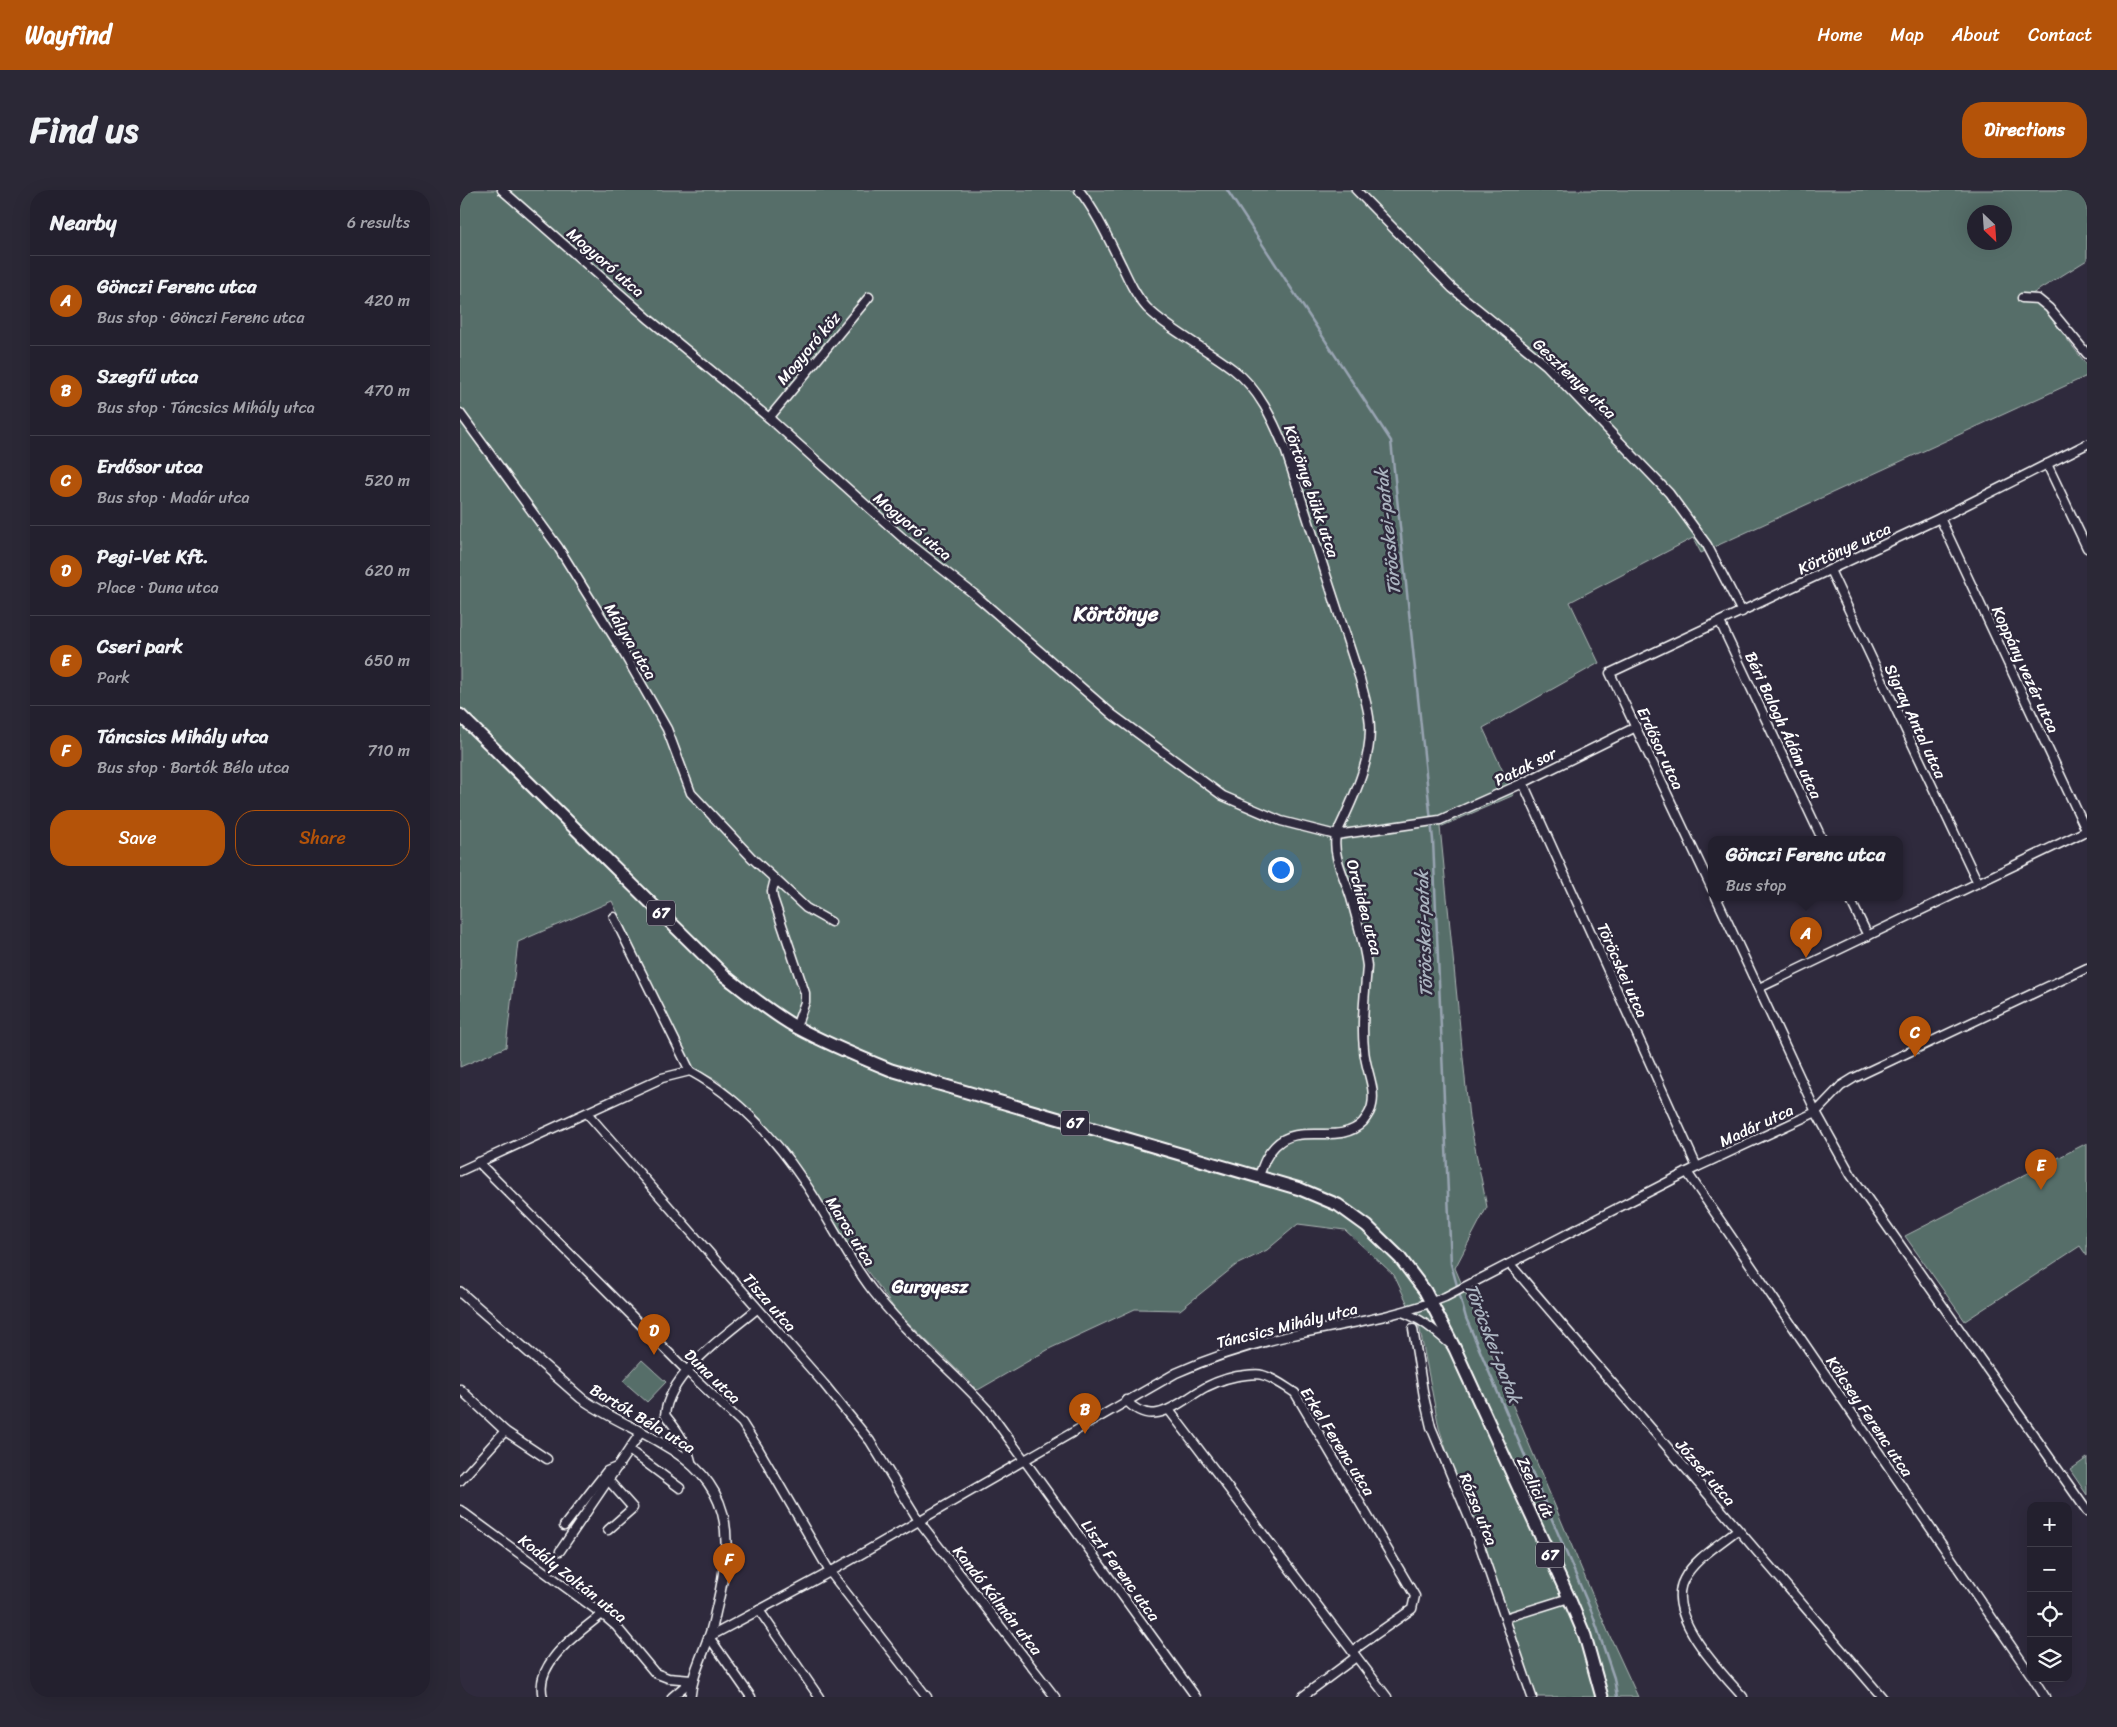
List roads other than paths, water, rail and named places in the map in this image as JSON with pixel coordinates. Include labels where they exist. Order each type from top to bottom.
[{"type":"main road","name":"67","points":[[460,716],[725,976],[764,1007],[796,1027],[844,1051],[891,1070],[1259,1176],[1300,1189],[1338,1205],[1367,1226],[1412,1271],[1432,1303],[1455,1349]]},
{"type":"main road","name":"Zselici út","points":[[1455,1349],[1569,1598],[1585,1636],[1602,1697]]},
{"type":"street","name":"Mogyoró utca","points":[[502,190],[650,320],[769,418],[905,540],[974,594],[1113,715],[1193,776],[1224,796],[1281,821],[1336,835]]},
{"type":"street","name":"Körtönye bükk utca","points":[[1079,190],[1104,230],[1137,295],[1148,308],[1174,330],[1235,370],[1254,392],[1272,418],[1285,449],[1360,679],[1369,717],[1369,736],[1361,779],[1336,835]]},
{"type":"street","name":"Gesztenye utca","points":[[1356,190],[1452,288],[1546,365],[1669,492],[1707,545],[1742,612]]},
{"type":"street","name":"Mogyoró köz","points":[[769,418],[869,297]]},
{"type":"street","points":[[2022,298],[2038,299],[2049,308],[2087,354]]},
{"type":"street","name":"Mályva utca","points":[[460,413],[558,548],[622,650],[666,729],[691,793],[752,858],[806,908],[831,922]]},
{"type":"street","name":"Körtönye utca","points":[[1610,673],[1940,518],[2087,444]]},
{"type":"street","points":[[2047,464],[2087,548]]},
{"type":"street","name":"Koppány vezér utca","points":[[1940,518],[2087,832]]},
{"type":"street","name":"Sigray Antal utca","points":[[1830,570],[1978,883]]},
{"type":"street","name":"Béri Balogh Ádám utca","points":[[1720,622],[1821,836]]},
{"type":"street","name":"Erdősor utca","points":[[1610,673],[1708,880]]},
{"type":"street","name":"Patak sor","points":[[1336,835],[1440,820],[1523,783],[1636,727]]},
{"type":"street","name":"Töröcskei utca","points":[[1523,783],[1697,1167]]},
{"type":"street","points":[[1759,988],[2087,832]]},
{"type":"street","name":"Orchidea utca","points":[[1259,1176],[1267,1156],[1276,1145],[1289,1137],[1304,1133],[1332,1134],[1347,1132],[1358,1126],[1367,1117],[1372,1107],[1373,1094],[1364,1053],[1362,1033],[1366,955],[1351,898],[1336,855],[1334,844],[1336,835]]},
{"type":"street","points":[[775,879],[772,891],[773,898],[805,993],[805,1002],[796,1027]]},
{"type":"street","points":[[1718,901],[1816,1112],[1851,1175],[2087,1511]]},
{"type":"street","points":[[1851,901],[1868,936]]},
{"type":"street","points":[[460,1170],[662,1078],[690,1071],[614,917]]},
{"type":"street","name":"Madár utca","points":[[1432,1303],[1697,1167],[1816,1112],[1841,1086],[1854,1078],[2087,968]]},
{"type":"street","name":"Maros utca","points":[[690,1071],[713,1083],[757,1122],[803,1180],[846,1253],[872,1290],[894,1316],[965,1384],[988,1410],[1023,1459]]},
{"type":"street","name":"Tisza utca","points":[[587,1113],[824,1384],[870,1441],[919,1520]]},
{"type":"street","name":"Duna utca","points":[[478,1162],[686,1370],[742,1423],[830,1572],[928,1697]]},
{"type":"street","name":"Kölcsey Ferenc utca","points":[[1688,1172],[2027,1670]]},
{"type":"street","name":"József utca","points":[[1510,1264],[1882,1697]]},
{"type":"street","name":"Bartók Béla utca","points":[[460,1292],[581,1398],[602,1413],[676,1451],[709,1484],[726,1520],[728,1542],[710,1637],[692,1680],[690,1697]]},
{"type":"street","name":"Táncsics Mihály utca","points":[[710,1637],[830,1572],[1176,1372],[1242,1348],[1402,1312],[1432,1303]]},
{"type":"street","points":[[692,1465],[682,1436],[665,1415],[666,1403],[676,1383],[686,1370],[757,1308]]},
{"type":"street","points":[[1402,1312],[1419,1318],[1431,1326],[1455,1349]]},
{"type":"street","name":"Rózsa utca","points":[[1413,1329],[1431,1427],[1477,1537],[1532,1697]]},
{"type":"street","name":"Erkel Ferenc utca","points":[[1169,1410],[1208,1386],[1236,1376],[1260,1374],[1279,1382],[1295,1393],[1415,1596],[1412,1609],[1354,1654]]},
{"type":"street","points":[[460,1389],[505,1431],[547,1459]]},
{"type":"street","points":[[1126,1400],[1131,1406],[1144,1413],[1152,1414],[1169,1410],[1387,1697]]},
{"type":"street","points":[[460,1481],[505,1431]]},
{"type":"street","points":[[560,1551],[641,1432]]},
{"type":"street","points":[[629,1450],[680,1488]]},
{"type":"street","name":"Liszt Ferenc utca","points":[[1023,1459],[1196,1697]]},
{"type":"street","points":[[564,1526],[607,1470],[619,1466]]},
{"type":"street","points":[[608,1482],[633,1508],[608,1530]]},
{"type":"street","name":"Kodály Zoltán utca","points":[[460,1510],[602,1614],[616,1626],[655,1673],[668,1678],[692,1680]]},
{"type":"street","name":"Kandó Kálmán utca","points":[[919,1520],[1055,1697]]},
{"type":"street","points":[[1737,1530],[1691,1568],[1683,1581],[1680,1596],[1681,1608],[1686,1623],[1719,1670],[1743,1697]]},
{"type":"street","points":[[1505,1618],[1569,1598]]},
{"type":"street","points":[[759,1610],[819,1697]]},
{"type":"street","points":[[543,1697],[540,1688],[547,1665],[573,1638],[602,1614]]},
{"type":"street","points":[[710,1637],[751,1697]]},
{"type":"street","points":[[1302,1697],[1354,1654]]},
{"type":"street","points":[[672,1697],[692,1680]]},
{"type":"street","name":"Kölcsey Ferenc utca","points":[[2036,1682],[2046,1697]]},
{"type":"waterway","name":"Töröcskei-patak","points":[[1227,190],[1391,441],[1433,840],[1451,1264],[1466,1318],[1592,1613],[1614,1678],[1617,1697]]},
{"type":"place","name":"Gönczi Ferenc utca","points":[[1806,958]]},
{"type":"place","name":"Erdősor utca","points":[[1915,1057]]},
{"type":"place","name":"Cseri park","points":[[2041,1190]]},
{"type":"place","name":"Pegi-Vet Kft.","points":[[654,1355]]},
{"type":"place","name":"Szegfű utca","points":[[1085,1434]]},
{"type":"place","name":"Táncsics Mihály utca","points":[[729,1584]]},
{"type":"district","name":"Körtönye","points":[[1116,614]]},
{"type":"district","name":"Gurgyesz","points":[[930,1286]]}]
